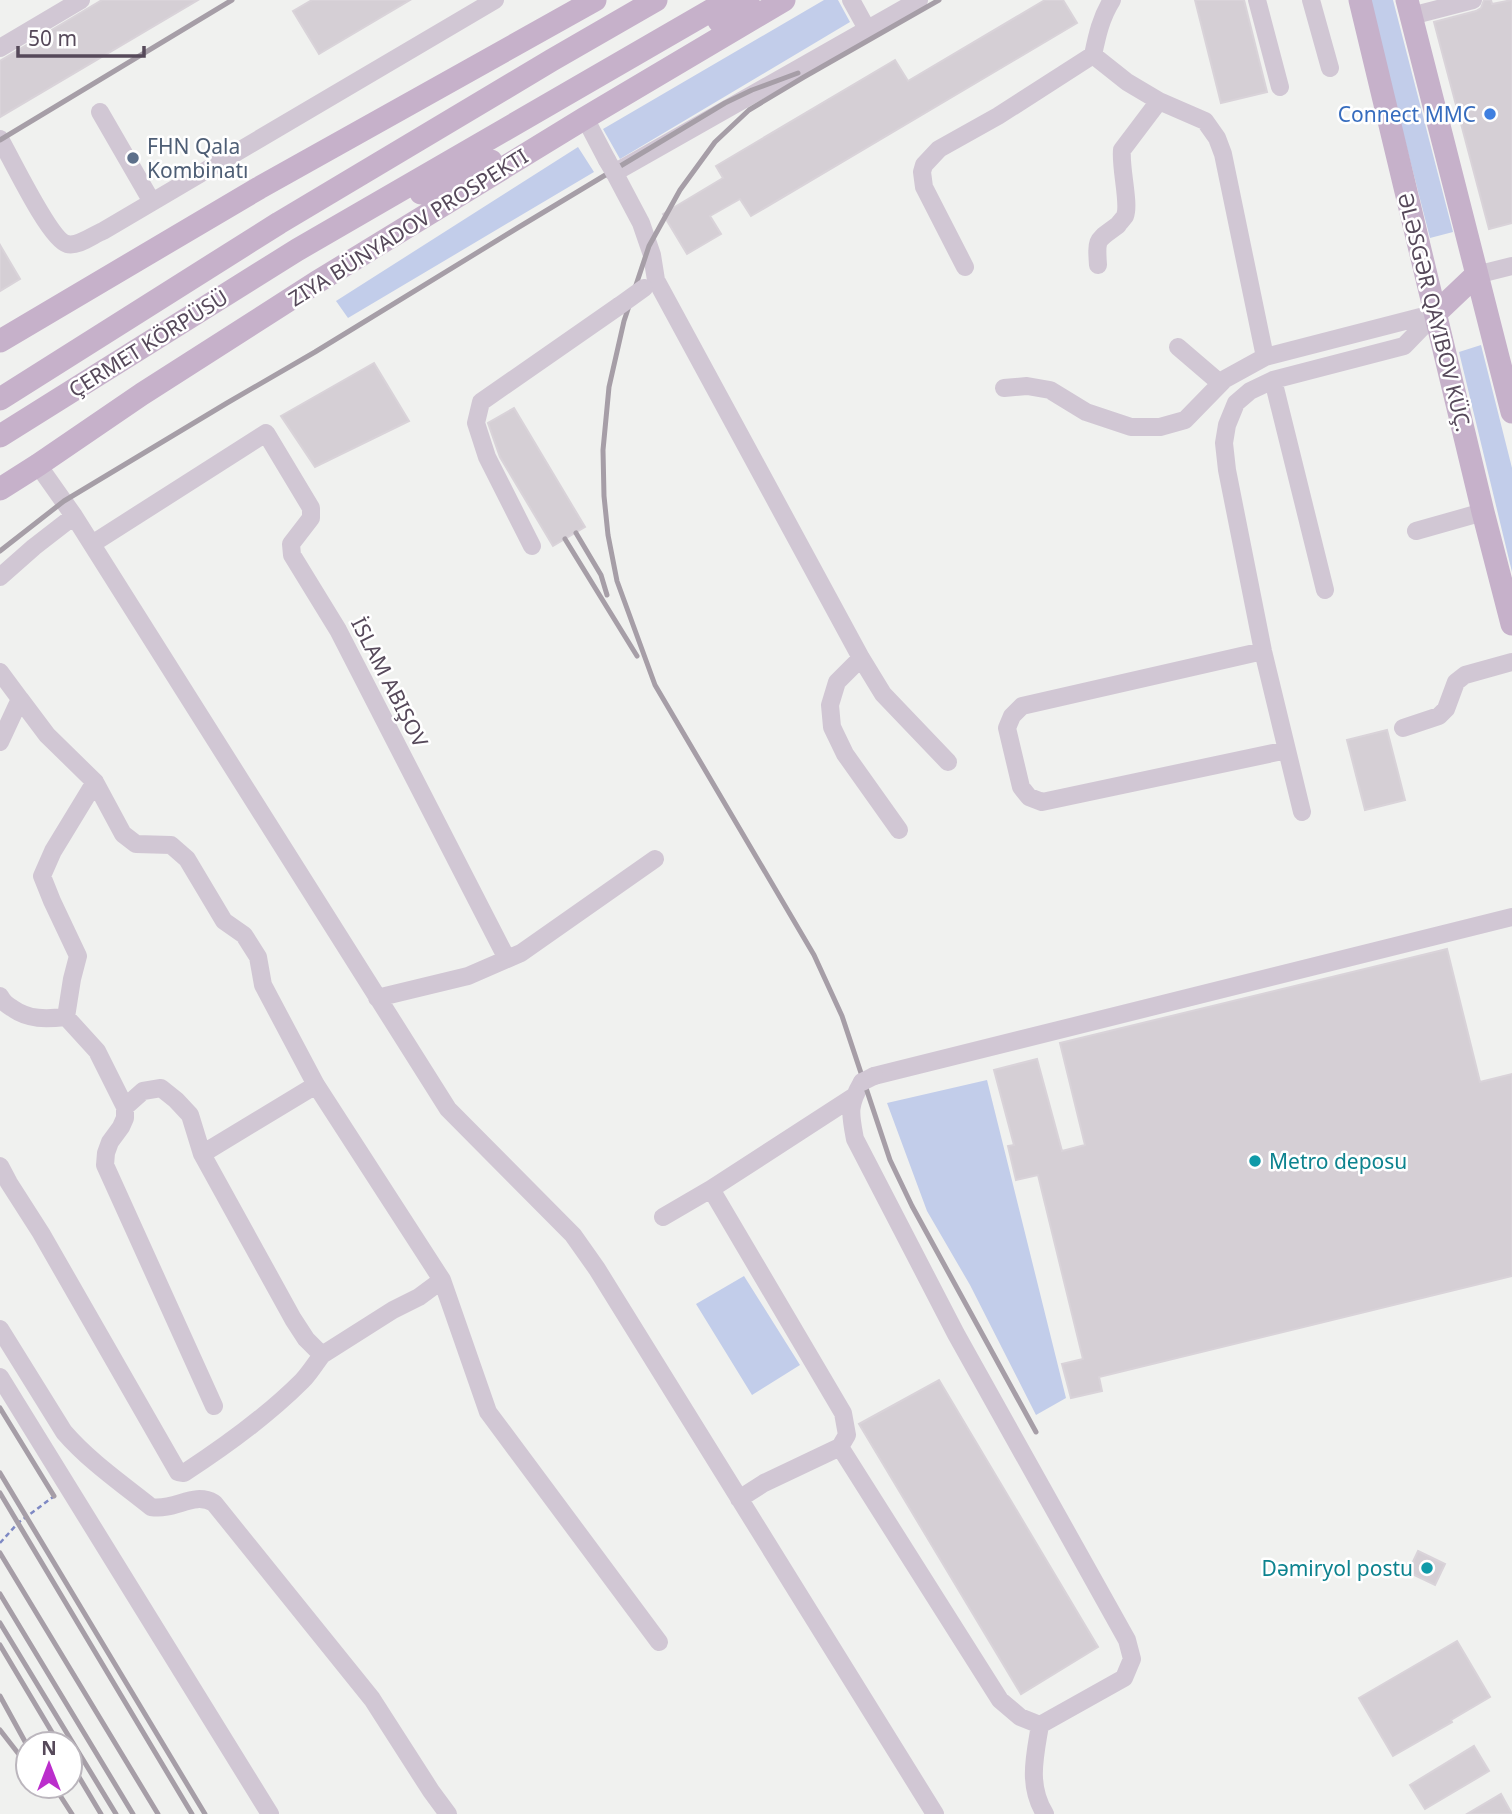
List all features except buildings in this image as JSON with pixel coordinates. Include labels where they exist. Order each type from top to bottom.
[{"type":"main road","points":[[0,341],[259,188],[596,0]]},
{"type":"main road","points":[[552,60],[637,0]]},
{"type":"main road","points":[[552,60],[656,0]]},
{"type":"main road","name":"ZIYA BÜNYADOV PROSPEKTI","points":[[297,250],[729,0]]},
{"type":"main road","points":[[297,250],[585,118],[748,0]]},
{"type":"main road","name":"ZIYA BÜNYADOV PROSPEKTI","points":[[0,489],[305,290],[585,118],[784,0]]},
{"type":"main road","points":[[1360,0],[1512,624]]},
{"type":"main road","points":[[1409,8],[1512,412]]},
{"type":"main road","name":"ÇERMET KÖRPÜSÜ","points":[[0,399],[279,223],[552,60]]},
{"type":"main road","name":"ÇERMET KÖRPÜSÜ","points":[[0,436],[297,250]]},
{"type":"main road","points":[[1436,313],[1476,275]]},
{"type":"street","points":[[0,48],[81,0]]},
{"type":"street","points":[[0,139],[48,225],[65,244],[74,245],[103,231],[495,0]]},
{"type":"street","points":[[851,0],[867,29]]},
{"type":"street","points":[[612,169],[919,0]]},
{"type":"street","points":[[965,267],[924,187],[924,165],[939,149],[998,116],[1093,55],[1096,36],[1112,0]]},
{"type":"street","points":[[1257,0],[1280,87]]},
{"type":"street","points":[[1311,0],[1330,68]]},
{"type":"street","points":[[1409,8],[1473,0]]},
{"type":"street","points":[[1093,55],[1127,82],[1159,101],[1205,121],[1217,138],[1223,153],[1265,357]]},
{"type":"street","points":[[1098,265],[1096,246],[1100,237],[1120,223],[1125,216],[1122,150],[1159,101]]},
{"type":"street","points":[[100,112],[152,202]]},
{"type":"street","points":[[585,118],[640,223],[652,255],[650,284],[883,694],[948,762]]},
{"type":"street","points":[[1476,275],[1512,266]]},
{"type":"street","points":[[531,546],[487,457],[476,424],[481,402],[650,284]]},
{"type":"street","points":[[1004,388],[1027,386],[1050,390],[1086,412],[1132,427],[1160,427],[1185,419],[1225,379],[1265,357],[1436,313]]},
{"type":"street","points":[[1302,812],[1262,651],[1227,470],[1224,443],[1227,425],[1236,403],[1250,391],[1273,380],[1405,346],[1436,313]]},
{"type":"street","points":[[1178,347],[1220,383]]},
{"type":"street","points":[[1273,380],[1325,590]]},
{"type":"street","points":[[92,544],[266,433],[311,508],[311,518],[291,544],[292,555],[338,630],[507,960]]},
{"type":"street","points":[[38,465],[92,544],[448,1109],[573,1235],[604,1281],[935,1814]]},
{"type":"street","points":[[1416,531],[1483,512]]},
{"type":"street","points":[[0,577],[74,516]]},
{"type":"street","points":[[1262,651],[1022,706],[1012,716],[1007,728],[1021,787],[1029,797],[1042,802],[1287,750]]},
{"type":"street","points":[[861,658],[837,682],[830,705],[832,727],[845,754],[899,830]]},
{"type":"street","points":[[1403,728],[1439,716],[1446,709],[1457,682],[1465,675],[1512,662]]},
{"type":"street","points":[[0,672],[47,735],[95,782],[123,834],[136,845],[172,845],[187,859],[224,920],[244,935],[258,957],[263,985],[316,1085],[442,1280],[488,1412],[659,1642]]},
{"type":"street","points":[[0,742],[20,699]]},
{"type":"street","points":[[66,1017],[78,956],[42,876],[53,851],[95,782]]},
{"type":"street","points":[[377,998],[468,976],[507,960],[521,953],[655,859]]},
{"type":"street","points":[[663,1217],[711,1189],[863,1085],[1512,917]]},
{"type":"street","points":[[0,996],[2,1001],[22,1015],[45,1019],[66,1017]]},
{"type":"street","points":[[66,1017],[97,1051],[125,1107],[125,1118],[110,1142],[105,1165],[214,1406]]},
{"type":"street","points":[[202,1154],[316,1085]]},
{"type":"street","points":[[863,1085],[850,1112],[855,1139],[956,1334],[1127,1640],[1132,1659],[1124,1678],[1040,1725]]},
{"type":"street","points":[[125,1107],[143,1091],[161,1088],[190,1115],[202,1154],[293,1319],[306,1339],[322,1355]]},
{"type":"street","points":[[0,1166],[178,1472],[184,1473],[213,1454],[278,1403],[304,1379],[322,1355],[393,1310],[419,1297],[442,1280]]},
{"type":"street","points":[[711,1189],[843,1413],[847,1435],[840,1447],[764,1483],[739,1499]]},
{"type":"street","points":[[0,1329],[64,1432],[92,1460],[151,1507],[162,1509],[197,1498],[214,1503],[372,1699],[448,1814]]},
{"type":"street","points":[[0,1377],[270,1814]]},
{"type":"street","points":[[840,1447],[1000,1700],[1020,1717],[1040,1725]]},
{"type":"street","points":[[1040,1725],[1032,1774],[1039,1804],[1045,1814]]},
{"type":"path","points":[[0,1543],[18,1523],[68,1487]]},
{"type":"shaded area","points":[[824,0],[838,0],[850,22],[620,159],[603,129]]},
{"type":"shaded area","points":[[1369,0],[1393,0],[1453,232],[1430,238]]},
{"type":"shaded area","points":[[578,147],[594,172],[348,318],[336,301]]},
{"type":"shaded area","points":[[1481,345],[1512,468],[1512,572],[1459,352]]},
{"type":"shaded area","points":[[987,1080],[1066,1398],[1036,1415],[970,1285],[927,1211],[887,1103]]},
{"type":"shaded area","points":[[744,1276],[800,1365],[752,1395],[696,1304]]},
{"type":"railway","points":[[0,140],[232,0]]},
{"type":"railway","points":[[939,0],[749,110],[715,142],[680,190],[649,246],[624,321],[609,387],[603,450],[604,496],[617,581],[655,685],[814,955],[842,1016],[890,1160],[912,1206],[1036,1432]]},
{"type":"railway","points":[[0,551],[64,501],[725,103],[798,73]]},
{"type":"railway","points":[[576,533],[601,575],[607,595]]},
{"type":"railway","points":[[565,539],[637,656]]},
{"type":"railway","points":[[0,1408],[54,1496]]},
{"type":"railway","points":[[0,1473],[205,1814]]},
{"type":"railway","points":[[0,1493],[192,1814]]},
{"type":"railway","points":[[0,1553],[158,1814]]},
{"type":"railway","points":[[0,1594],[133,1814]]},
{"type":"railway","points":[[0,1623],[116,1814]]},
{"type":"railway","points":[[0,1645],[51,1730]]},
{"type":"railway","points":[[0,1696],[19,1730]]},
{"type":"railway","points":[[0,1730],[14,1748]]},
{"type":"railway","points":[[84,1785],[101,1814]]},
{"type":"railway","points":[[63,1800],[72,1814]]},
{"type":"place","name":"Connect MMC","points":[[1490,114]]},
{"type":"place","name":"FHN Qala Kombinatı","points":[[133,158]]},
{"type":"place","name":"Metro deposu","points":[[1255,1161]]},
{"type":"place","name":"Dəmiryol postu","points":[[1427,1568]]}]
